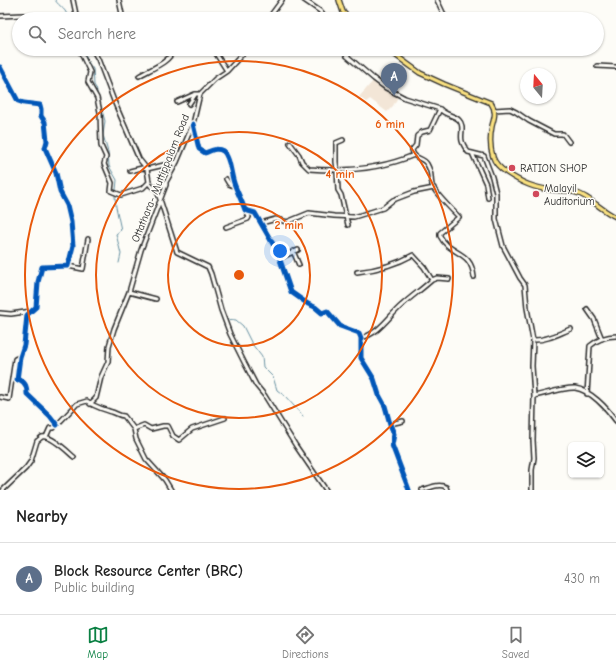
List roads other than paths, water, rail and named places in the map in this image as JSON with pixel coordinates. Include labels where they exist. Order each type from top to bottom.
[{"type":"main road","points":[[339,0],[343,12]]},
{"type":"main road","points":[[397,56],[420,73],[463,93],[489,102],[493,106],[496,116],[492,127],[491,151],[500,168],[529,186],[540,189],[575,192],[580,194],[604,212],[616,217]]},
{"type":"street","points":[[73,0],[76,12]]},
{"type":"street","points":[[119,0],[122,12]]},
{"type":"street","points":[[273,12],[282,0]]},
{"type":"street","points":[[304,0],[321,12]]},
{"type":"street","points":[[437,0],[443,12]]},
{"type":"street","points":[[0,16],[12,15]]},
{"type":"street","points":[[82,56],[90,72],[88,82],[97,98],[100,112],[101,146],[106,157],[104,164],[112,183],[111,191],[121,195],[143,188],[149,182]]},
{"type":"street","points":[[96,56],[114,101],[140,159],[147,169],[150,185],[154,188],[162,186],[166,182]]},
{"type":"street","points":[[139,76],[167,60],[171,56]]},
{"type":"street","points":[[217,56],[227,71]]},
{"type":"street","points":[[177,102],[195,94],[200,94],[215,79],[227,71],[241,56]]},
{"type":"street","points":[[347,56],[386,88],[405,98],[440,109],[448,116],[452,116],[460,120],[463,130],[462,142],[468,152],[484,156]]},
{"type":"street","points":[[597,66],[616,67]]},
{"type":"street","points":[[0,67],[18,101],[40,105],[41,116],[45,122],[47,141],[45,148],[56,173],[60,192],[71,222],[73,246],[68,266]]},
{"type":"street","points":[[211,75],[215,79]]},
{"type":"street","points":[[189,104],[195,94]]},
{"type":"street","name":"Ottathara- Muttippalam Road","points":[[90,404],[96,398],[101,377],[108,362],[108,353],[114,329],[130,292],[141,250],[161,200],[166,182],[177,162],[193,124],[200,94]]},
{"type":"street","points":[[440,109],[430,130],[422,132],[417,136],[416,145],[412,150],[414,155],[426,162],[432,173],[432,186],[459,217],[440,233],[441,238],[454,251],[470,261],[474,277]]},
{"type":"street","points":[[494,110],[504,109],[516,112],[529,121],[554,134],[563,134],[569,142]]},
{"type":"street","points":[[193,124],[199,149],[205,153],[216,149],[223,151],[226,154],[236,188],[249,217],[248,219],[226,227]]},
{"type":"street","points":[[343,140],[336,143],[336,162],[338,190],[341,195],[348,225]]},
{"type":"street","points":[[290,143],[299,155],[302,162],[309,169],[337,170],[377,166],[402,160],[414,155]]},
{"type":"street","points":[[484,156],[487,152],[491,151]]},
{"type":"street","points":[[472,153],[486,184],[488,198]]},
{"type":"street","points":[[484,156],[496,194],[496,219],[503,246],[525,285],[527,308],[533,340],[532,366],[534,396],[534,458],[532,470],[532,490]]},
{"type":"street","points":[[130,171],[142,168],[147,169],[177,162]]},
{"type":"street","points":[[226,179],[229,184],[236,188]]},
{"type":"street","points":[[156,187],[177,252],[208,267],[230,334],[256,385],[265,396],[296,446],[326,490]]},
{"type":"street","points":[[261,223],[276,219],[287,222],[309,213],[354,217],[383,208],[393,200],[414,192],[434,188]]},
{"type":"street","points":[[245,210],[255,213],[272,240],[280,258],[291,292],[308,304],[314,306],[322,314],[327,311],[340,326],[359,333],[361,338],[361,358],[374,379],[379,395],[385,406],[395,436],[392,445],[409,490]]},
{"type":"street","points":[[57,425],[50,416],[27,394],[27,387],[23,381],[19,379],[17,380],[25,338],[27,314],[36,307],[38,282],[42,267],[68,266],[83,269],[88,239]]},
{"type":"street","points":[[280,258],[298,250]]},
{"type":"street","points":[[294,251],[299,265]]},
{"type":"street","points":[[357,272],[406,260],[413,255],[424,267],[432,280]]},
{"type":"street","points":[[361,338],[369,336],[384,325],[401,306],[432,280],[436,278],[449,279]]},
{"type":"street","points":[[130,292],[156,299]]},
{"type":"street","points":[[587,309],[594,319],[602,339]]},
{"type":"street","points":[[0,313],[11,314],[32,311]]},
{"type":"street","points":[[533,340],[548,338],[571,329]]},
{"type":"street","points":[[587,394],[590,346],[596,341],[611,336],[616,336]]},
{"type":"street","points":[[0,397],[9,399],[15,359],[21,355]]},
{"type":"street","points":[[534,396],[574,388],[599,402],[610,412],[616,421]]},
{"type":"street","points":[[46,437],[50,428],[54,428],[77,404],[87,401],[105,411],[113,412],[118,416],[124,416],[134,429],[136,439],[146,459],[165,480],[171,490]]},
{"type":"street","points":[[134,429],[144,425],[151,429],[168,426],[173,436],[179,440],[192,429],[226,418]]},
{"type":"street","points":[[390,424],[403,421]]},
{"type":"street","points":[[3,490],[26,468],[31,461],[37,441],[42,437],[46,437],[57,443],[74,457]]},
{"type":"street","points":[[422,490],[436,485],[443,485],[447,490]]},
{"type":"waterway","points":[[55,0],[66,12]]},
{"type":"waterway","points":[[86,56],[93,69],[94,85],[100,104]]},
{"type":"waterway","points":[[101,107],[105,121],[103,135],[108,152],[109,166],[117,180],[116,190]]},
{"type":"waterway","points":[[115,196],[121,230],[116,234],[121,254],[119,263]]},
{"type":"waterway","points":[[208,272],[222,317]]},
{"type":"waterway","points":[[225,319],[236,320],[243,326],[252,344],[262,357],[263,367],[273,377],[277,390],[285,396],[303,416]]},
{"type":"place","name":"Block Resource Center (BRC)","points":[[394,96]]},
{"type":"place","name":"RATION SHOP","points":[[512,168]]},
{"type":"place","name":"Malayil Auditorium","points":[[536,194]]}]
